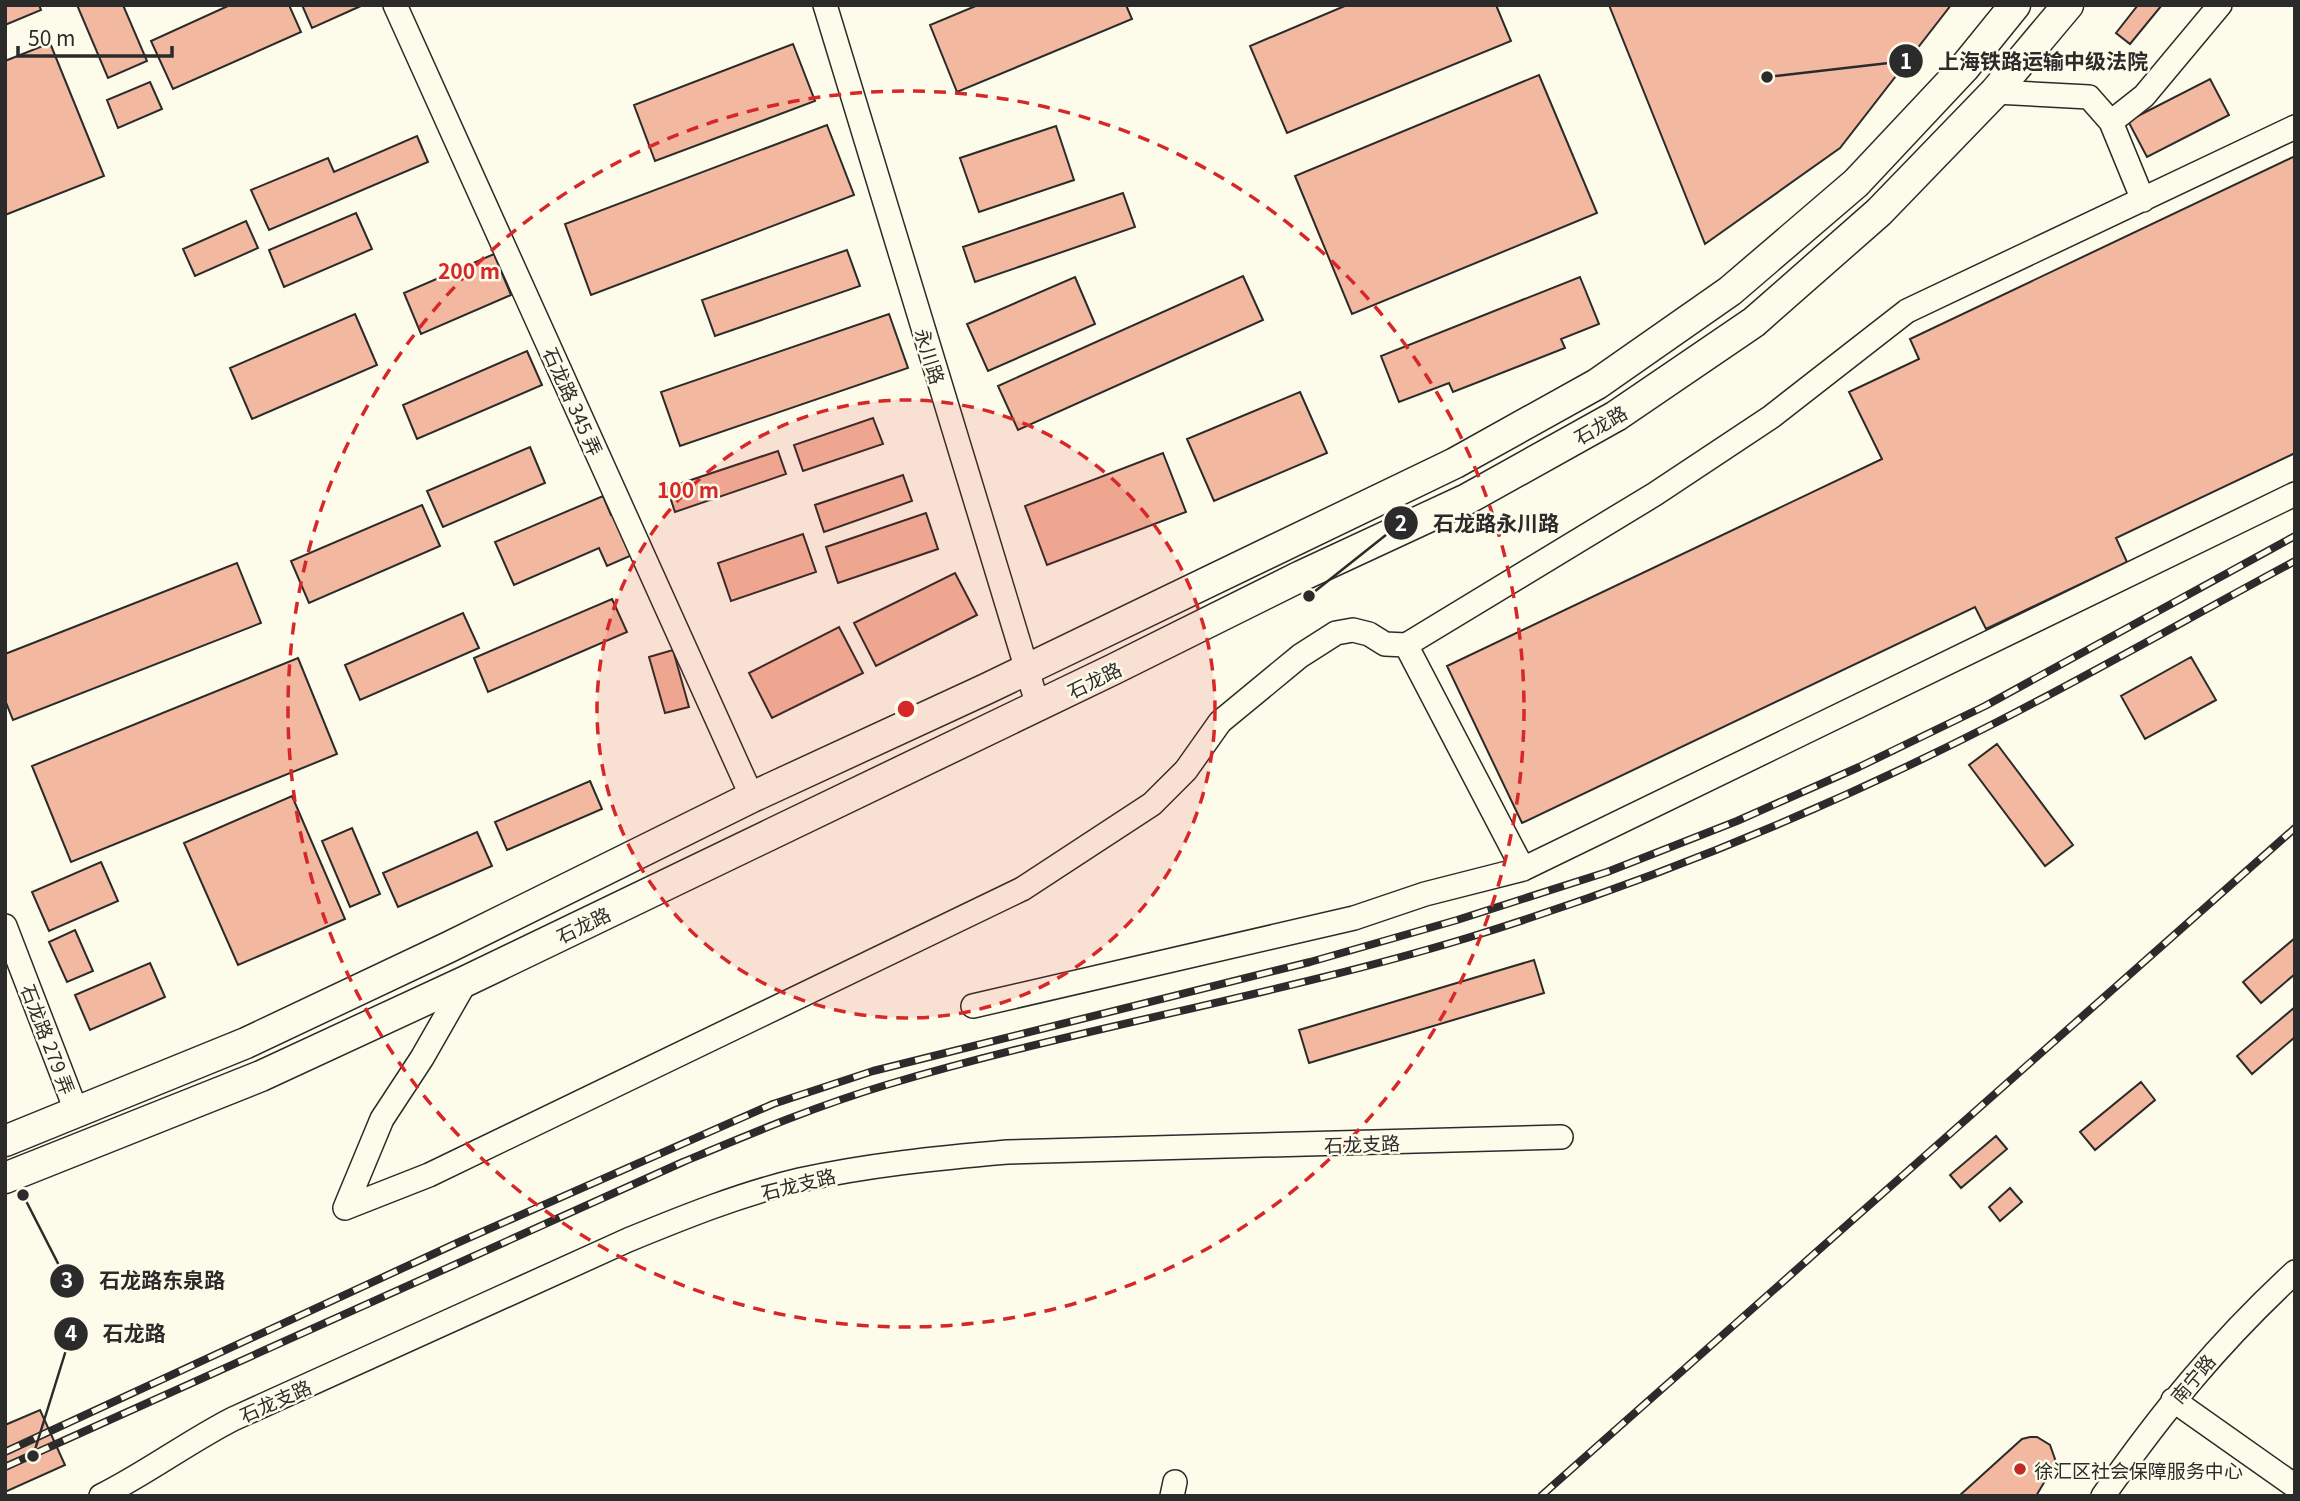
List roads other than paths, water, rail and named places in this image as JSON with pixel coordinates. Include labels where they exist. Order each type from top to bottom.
[{"type":"main road","name":"石龙路","points":[[5,1141],[270,1031],[449,947],[752,797],[1027,670],[1455,463],[1597,384],[1730,291],[1856,183],[1964,68],[2015,5]]},
{"type":"main road","name":"石龙路","points":[[5,1178],[261,1076],[466,981],[1038,706],[1301,576],[1467,499],[1616,416],[1754,322],[1879,212],[1995,92],[2068,5]]},
{"type":"street","name":"石龙路 345 弄","points":[[395,5],[752,797]]},
{"type":"street","name":"永川路","points":[[825,5],[1038,706]]},
{"type":"street","points":[[2111,122],[2144,96],[2220,5]]},
{"type":"street","points":[[1995,92],[2089,97],[2111,122],[2143,200]]},
{"type":"street","points":[[466,981],[422,1058],[382,1119],[345,1208],[429,1175],[1022,889],[1152,804],[1186,770],[1220,722],[1300,656],[1336,633],[1353,630],[1369,634],[1385,644],[1406,645],[1655,494],[1771,417],[1907,311],[2295,127]]},
{"type":"street","points":[[973,1006],[1353,918],[1426,894],[1523,869],[2295,494]]},
{"type":"street","points":[[1406,645],[1523,869]]},
{"type":"street","name":"石龙路 279 弄","points":[[5,926],[77,1112]]},
{"type":"street","name":"石龙支路","points":[[101,1496],[233,1419],[602,1251],[687,1216],[798,1181],[876,1166],[1007,1152],[1561,1137]]},
{"type":"street","name":"南宁路","points":[[2103,1496],[2173,1400],[2230,1334],[2295,1272]]},
{"type":"street","points":[[2173,1400],[2295,1486]]},
{"type":"railway","points":[[5,1452],[457,1243],[773,1104],[873,1071],[1310,962],[1457,920],[1607,872],[1737,821],[1859,767],[1985,706],[2295,536]]},
{"type":"railway","points":[[5,1467],[683,1162],[834,1102],[1030,1046],[1395,959],[1603,893],[1736,842],[1868,785],[1997,722],[2295,561]]},
{"type":"railway","points":[[1541,1496],[2295,828]]},
{"type":"place","name":"上海铁路运输中级法院","points":[[1767,77]]},
{"type":"place","name":"石龙路永川路","points":[[1309,596]]},
{"type":"place","name":"石龙路东泉路","points":[[23,1195]]},
{"type":"place","name":"石龙路","points":[[33,1456]]},
{"type":"place","name":"徐汇区社会保障服务中心","points":[[2020,1469]]}]
